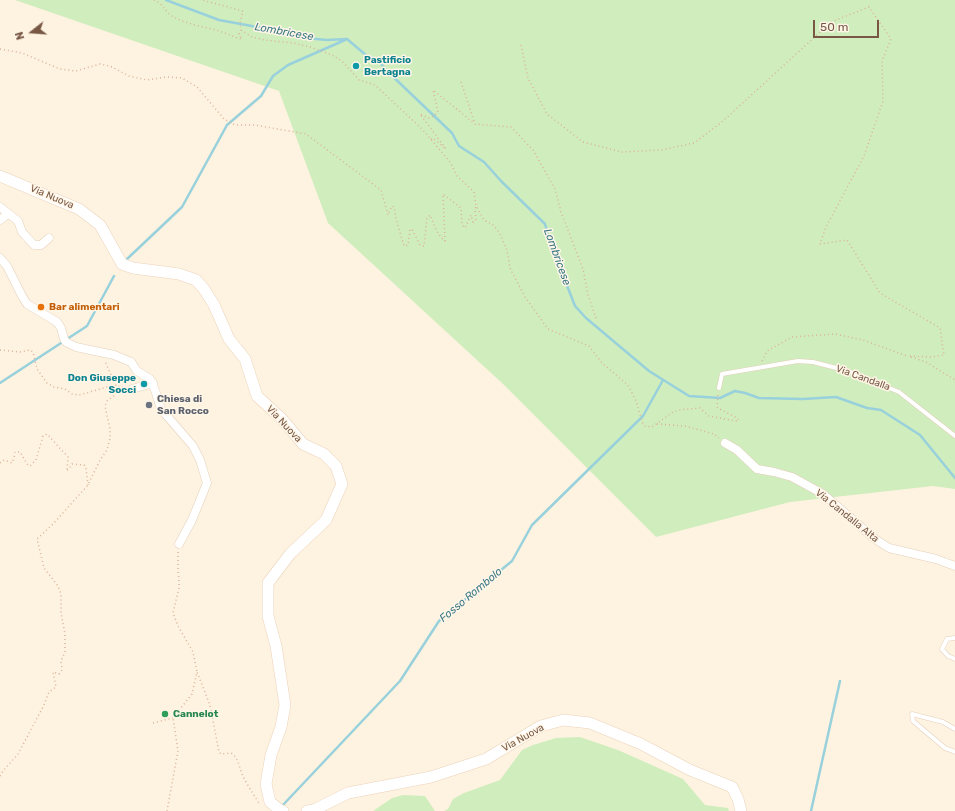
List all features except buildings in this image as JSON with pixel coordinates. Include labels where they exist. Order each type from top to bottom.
[{"type":"street","name":"Via Nuova","points":[[0,176],[79,209],[100,226],[122,264],[133,268],[179,274],[196,280],[204,289],[214,305],[229,339],[245,359],[257,396],[281,418],[303,444],[324,454],[336,466],[342,484],[326,520],[290,554],[268,583],[268,616],[276,646],[285,705],[281,727],[271,756],[266,784],[270,802],[283,811]]},
{"type":"street","points":[[0,207],[18,221],[22,232],[34,245],[41,245],[49,238]]},
{"type":"street","points":[[0,220],[8,214]]},
{"type":"street","points":[[0,258],[7,266],[27,304],[57,322],[66,342],[76,347],[114,355],[131,362],[137,371],[147,376],[153,384],[161,409],[193,446],[200,460],[207,483],[192,520],[179,544]]},
{"type":"street","points":[[132,389],[153,384]]},
{"type":"street","name":"Via Candalla Alta","points":[[725,443],[737,450],[757,469],[792,477],[823,494],[875,539],[889,548],[955,566]]},
{"type":"street","name":"Via Nuova","points":[[307,811],[316,809],[348,793],[431,777],[486,759],[541,726],[563,720],[590,723],[640,744],[690,770],[732,787],[738,799],[741,811]]},
{"type":"lane","name":"Via Candalla","points":[[719,388],[722,374],[798,361],[813,362],[848,371],[899,392],[955,436]]},
{"type":"lane","points":[[955,638],[947,639],[942,649],[948,656],[955,659]]},
{"type":"lane","points":[[955,728],[943,722],[912,714],[913,721],[944,748],[955,752]]},
{"type":"path","points":[[154,0],[160,2],[171,15],[196,25],[225,33],[234,38],[242,39],[239,34],[241,30],[240,23],[243,11],[202,0]]},
{"type":"path","points":[[521,45],[528,78],[547,114],[583,142],[622,152],[662,150],[694,143],[723,121],[831,22],[869,7],[891,39],[882,61],[883,101],[864,156],[826,226],[820,244],[847,240],[880,293],[940,328],[944,355],[932,357],[907,356]]},
{"type":"path","points":[[0,49],[22,54],[60,69],[76,71],[100,64],[110,66],[129,76],[147,80],[166,77],[182,78],[197,87],[224,119],[235,125],[255,125],[306,134],[381,190],[388,214],[392,206],[394,207],[404,246],[408,245],[410,230],[412,229],[420,245],[424,246],[427,218],[430,215],[435,227],[445,240],[443,194],[461,208],[462,225],[465,228],[471,215],[473,222],[476,219],[474,192],[457,176],[450,162],[431,140],[375,85],[359,80],[342,61],[330,54],[293,43],[252,37],[241,30]]},
{"type":"path","points":[[461,82],[474,124]]},
{"type":"path","points":[[431,140],[433,138],[446,149],[420,114],[429,118],[438,112],[433,90],[474,124],[511,127],[533,150],[555,189],[561,212],[583,269],[588,295],[597,321]]},
{"type":"path","points":[[476,206],[484,220],[492,224],[499,232],[507,250],[510,268],[525,297],[548,329],[589,346],[602,363],[628,384],[645,426],[652,427],[673,412],[679,410],[700,408],[709,416],[736,421],[739,420],[716,407],[718,394]]},
{"type":"path","points":[[758,369],[767,351],[792,337],[835,334],[862,340],[926,362],[955,380]]},
{"type":"path","points":[[0,350],[20,352],[30,350],[33,352],[37,369],[47,383],[54,387],[65,389],[72,394],[80,395],[101,388],[116,386]]},
{"type":"path","points":[[0,776],[18,754],[44,707],[49,692],[56,687],[52,672],[59,674],[62,670],[61,661],[65,652],[65,634],[61,613],[61,594],[58,586],[44,568],[37,539],[53,524],[88,485],[100,460],[107,450],[110,438],[110,429],[105,406],[107,401],[117,390],[115,382],[104,360],[92,351]]},
{"type":"path","points":[[657,424],[685,426],[714,434],[725,443]]},
{"type":"path","points":[[0,463],[4,460],[12,463],[14,452],[20,452],[27,464],[30,466],[36,460],[43,436],[47,434],[68,457],[67,470],[72,464],[84,465],[86,468],[88,485]]},
{"type":"path","points":[[179,544],[179,588],[173,613],[178,626],[193,652],[197,672],[210,705],[219,752],[221,754],[231,753],[234,755],[243,776],[258,802],[262,805]]},
{"type":"path","points":[[153,722],[173,718],[192,694],[197,672]]},
{"type":"path","points":[[167,811],[178,751],[173,718]]},
{"type":"green space","points":[[15,0],[955,0],[955,489],[933,486],[790,502],[656,537],[503,384],[328,223],[279,91]]},
{"type":"green space","points":[[580,737],[618,750],[683,779],[705,805],[728,808],[729,811],[444,811],[448,809],[453,799],[464,793],[500,780],[522,750],[556,738]]},
{"type":"green space","points":[[403,795],[425,796],[435,811],[373,811],[392,798]]},
{"type":"waterway","name":"Lombricese","points":[[166,0],[219,20],[279,31],[305,38],[327,40],[347,39],[367,56],[378,60],[386,70],[452,133],[459,146],[484,162],[545,224],[550,242],[575,306],[586,318],[649,371],[689,396],[720,398],[735,391],[759,398],[803,399],[836,397],[867,408],[881,410],[920,435],[955,478]]},
{"type":"waterway","points":[[127,259],[182,207],[227,125],[261,96],[273,76],[288,65],[345,40]]},
{"type":"waterway","points":[[0,383],[87,326],[114,276]]},
{"type":"waterway","name":"Fosso Rombolo","points":[[282,806],[400,681],[439,621],[512,561],[532,525],[643,416],[663,380]]},
{"type":"waterway","points":[[811,811],[840,681]]},
{"type":"place","name":"Pastificio Bertagna","points":[[356,66]]},
{"type":"place","name":"Bar alimentari","points":[[41,307]]},
{"type":"place","name":"Don Giuseppe Socci","points":[[144,384]]},
{"type":"place","name":"Chiesa di San Rocco","points":[[149,405]]},
{"type":"place","name":"Cannelot","points":[[165,714]]}]
